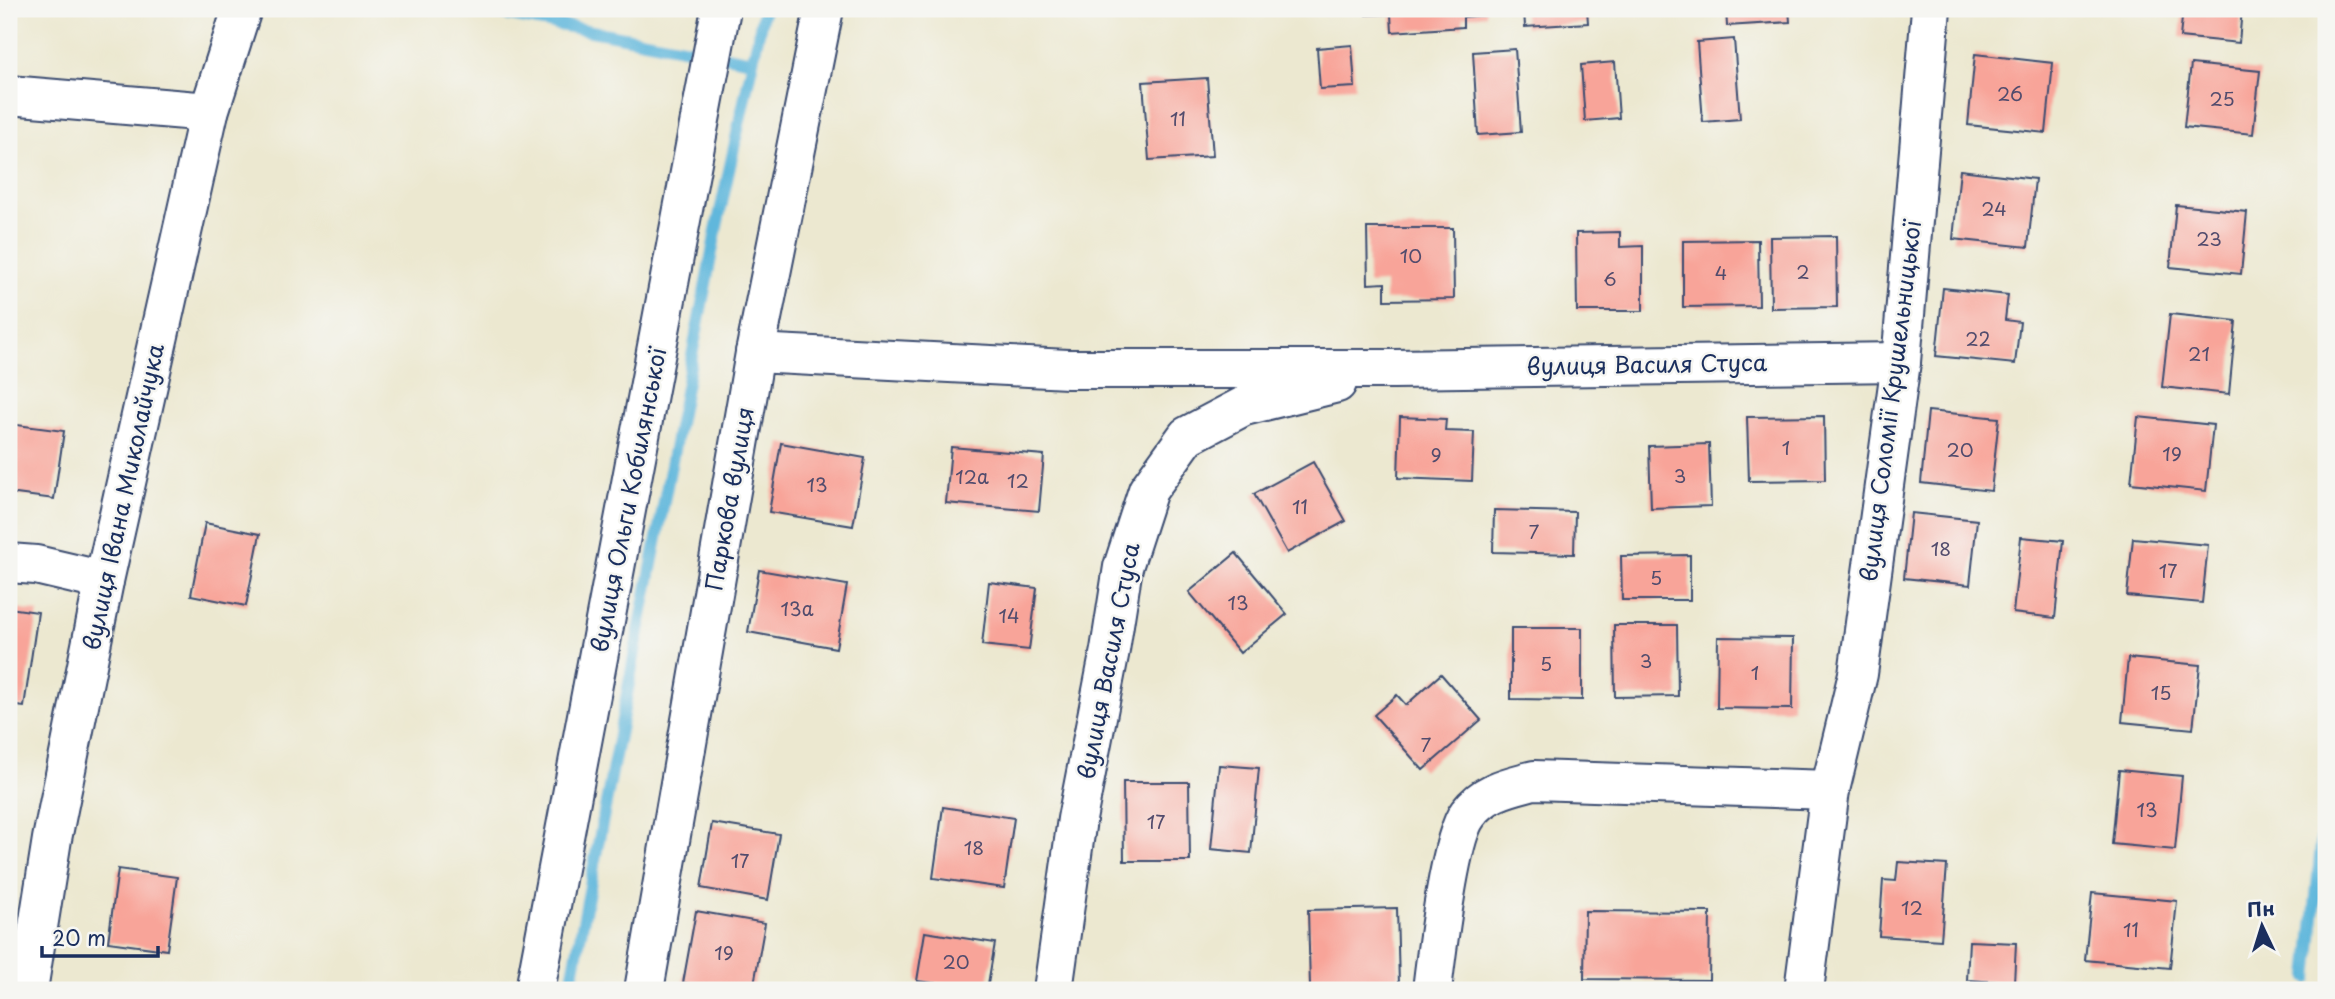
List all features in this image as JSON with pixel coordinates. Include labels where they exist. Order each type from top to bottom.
[{"type":"street","name":"вулиця Івана Миколайчука","points":[[28,990],[51,839],[104,581],[209,112],[242,9]]},
{"type":"street","name":"вулиця Ольги Кобилянської","points":[[535,990],[721,9]]},
{"type":"street","name":"Паркова вулиця","points":[[644,990],[755,353],[824,9]]},
{"type":"street","name":"вулиця Соломії Крушельницької","points":[[1804,990],[1830,790],[1858,674],[1901,362],[1931,9]]},
{"type":"street","points":[[9,95],[209,112]]},
{"type":"street","name":"вулиця Василя Стуса","points":[[755,353],[1068,369],[1394,369],[1901,362]]},
{"type":"street","name":"вулиця Василя Стуса","points":[[1053,990],[1077,819],[1110,650],[1123,567],[1148,490],[1187,436],[1244,406],[1394,369]]},
{"type":"street","points":[[9,563],[36,565],[104,581]]},
{"type":"street","points":[[1432,990],[1455,849],[1467,815],[1495,790],[1534,780],[1830,790]]},
{"type":"building","points":[[1366,9],[1486,9],[1486,15],[1463,17],[1463,27],[1392,32],[1391,14],[1366,15]]},
{"type":"building","points":[[1524,9],[1587,9],[1588,23],[1525,27]]},
{"type":"building","points":[[1726,9],[1789,9],[1790,22],[1727,26]]},
{"type":"building","points":[[2183,9],[2242,9],[2239,43],[2180,37]]},
{"type":"building","points":[[1734,39],[1740,119],[1703,122],[1697,42]]},
{"type":"building","points":[[1352,45],[1355,87],[1320,89],[1317,48]]},
{"type":"building","points":[[1515,49],[1521,132],[1478,135],[1473,52]]},
{"type":"building","points":[[1975,54],[2053,63],[2046,133],[1968,125]]},
{"type":"building","points":[[1615,62],[1619,118],[1585,121],[1581,65]]},
{"type":"building","points":[[2191,64],[2260,71],[2253,134],[2184,127]]},
{"type":"building","points":[[1207,78],[1213,156],[1149,160],[1143,82]]},
{"type":"building","points":[[1960,170],[2035,179],[2028,247],[1953,239]]},
{"type":"building","points":[[2176,205],[2247,212],[2241,274],[2170,267]]},
{"type":"building","points":[[1367,228],[1453,228],[1454,299],[1385,300],[1385,283],[1368,284]]},
{"type":"building","points":[[1620,232],[1620,247],[1643,246],[1643,311],[1577,311],[1576,233]]},
{"type":"building","points":[[1836,236],[1837,307],[1771,308],[1770,237]]},
{"type":"building","points":[[1758,240],[1759,306],[1683,307],[1683,241]]},
{"type":"building","points":[[1943,288],[2008,295],[2005,320],[2020,322],[2015,364],[1936,356]]},
{"type":"building","points":[[2170,314],[2236,321],[2229,394],[2162,387]]},
{"type":"building","points":[[1928,411],[1999,418],[1991,491],[1921,483]]},
{"type":"building","points":[[1824,416],[1825,480],[1749,481],[1747,417]]},
{"type":"building","points":[[1400,417],[1446,419],[1445,431],[1474,432],[1472,481],[1398,478]]},
{"type":"building","points":[[2138,417],[2213,425],[2206,491],[2131,483]]},
{"type":"building","points":[[9,424],[64,431],[54,499],[9,493]]},
{"type":"building","points":[[781,443],[865,458],[853,526],[769,512]]},
{"type":"building","points":[[1709,444],[1711,506],[1651,508],[1649,446]]},
{"type":"building","points":[[951,447],[1044,455],[1039,511],[946,503]]},
{"type":"building","points":[[1313,462],[1346,521],[1287,553],[1254,494]]},
{"type":"building","points":[[1494,510],[1575,512],[1574,554],[1493,552]]},
{"type":"building","points":[[1911,513],[1977,520],[1970,585],[1904,578]]},
{"type":"building","points":[[205,523],[260,534],[246,606],[191,595]]},
{"type":"building","points":[[2021,537],[2063,541],[2055,618],[2013,613]]},
{"type":"building","points":[[2133,538],[2208,545],[2202,603],[2127,596]]},
{"type":"building","points":[[1236,553],[1287,614],[1240,653],[1189,592]]},
{"type":"building","points":[[1690,555],[1690,600],[1622,600],[1621,556]]},
{"type":"building","points":[[759,570],[847,585],[836,648],[748,632]]},
{"type":"building","points":[[989,582],[1037,588],[1029,650],[982,645]]},
{"type":"building","points":[[9,608],[38,612],[24,707],[9,705]]},
{"type":"building","points":[[1614,625],[1677,625],[1678,696],[1615,697]]},
{"type":"building","points":[[1511,628],[1582,628],[1582,700],[1511,699]]},
{"type":"building","points":[[1718,637],[1793,638],[1792,709],[1717,708]]},
{"type":"building","points":[[2128,658],[2200,665],[2193,729],[2122,722]]},
{"type":"building","points":[[1441,674],[1481,720],[1423,770],[1374,715],[1397,695],[1406,705]]},
{"type":"building","points":[[1219,765],[1259,768],[1251,853],[1211,849]]},
{"type":"building","points":[[2119,770],[2182,776],[2175,850],[2112,844]]},
{"type":"building","points":[[1123,782],[1189,782],[1190,861],[1124,861]]},
{"type":"building","points":[[943,807],[1014,818],[1004,888],[933,878]]},
{"type":"building","points":[[712,823],[779,834],[768,900],[701,888]]},
{"type":"building","points":[[1898,862],[1947,865],[1941,940],[1879,936],[1883,880],[1896,881]]},
{"type":"building","points":[[118,869],[177,877],[167,950],[108,942]]},
{"type":"building","points":[[2092,893],[2177,901],[2170,968],[2085,960]]},
{"type":"building","points":[[1397,908],[1399,985],[1310,987],[1308,910]]},
{"type":"building","points":[[696,911],[765,923],[753,990],[727,990],[683,983]]},
{"type":"building","points":[[1585,911],[1710,912],[1709,980],[1584,979]]},
{"type":"building","points":[[925,932],[995,943],[987,990],[917,981]]},
{"type":"building","points":[[1969,941],[2016,943],[2014,983],[1967,980]]},
{"type":"waterway","points":[[474,9],[752,61]]},
{"type":"waterway","points":[[570,990],[717,226],[764,9]]},
{"type":"waterway","points":[[2308,978],[2326,795]]}]
